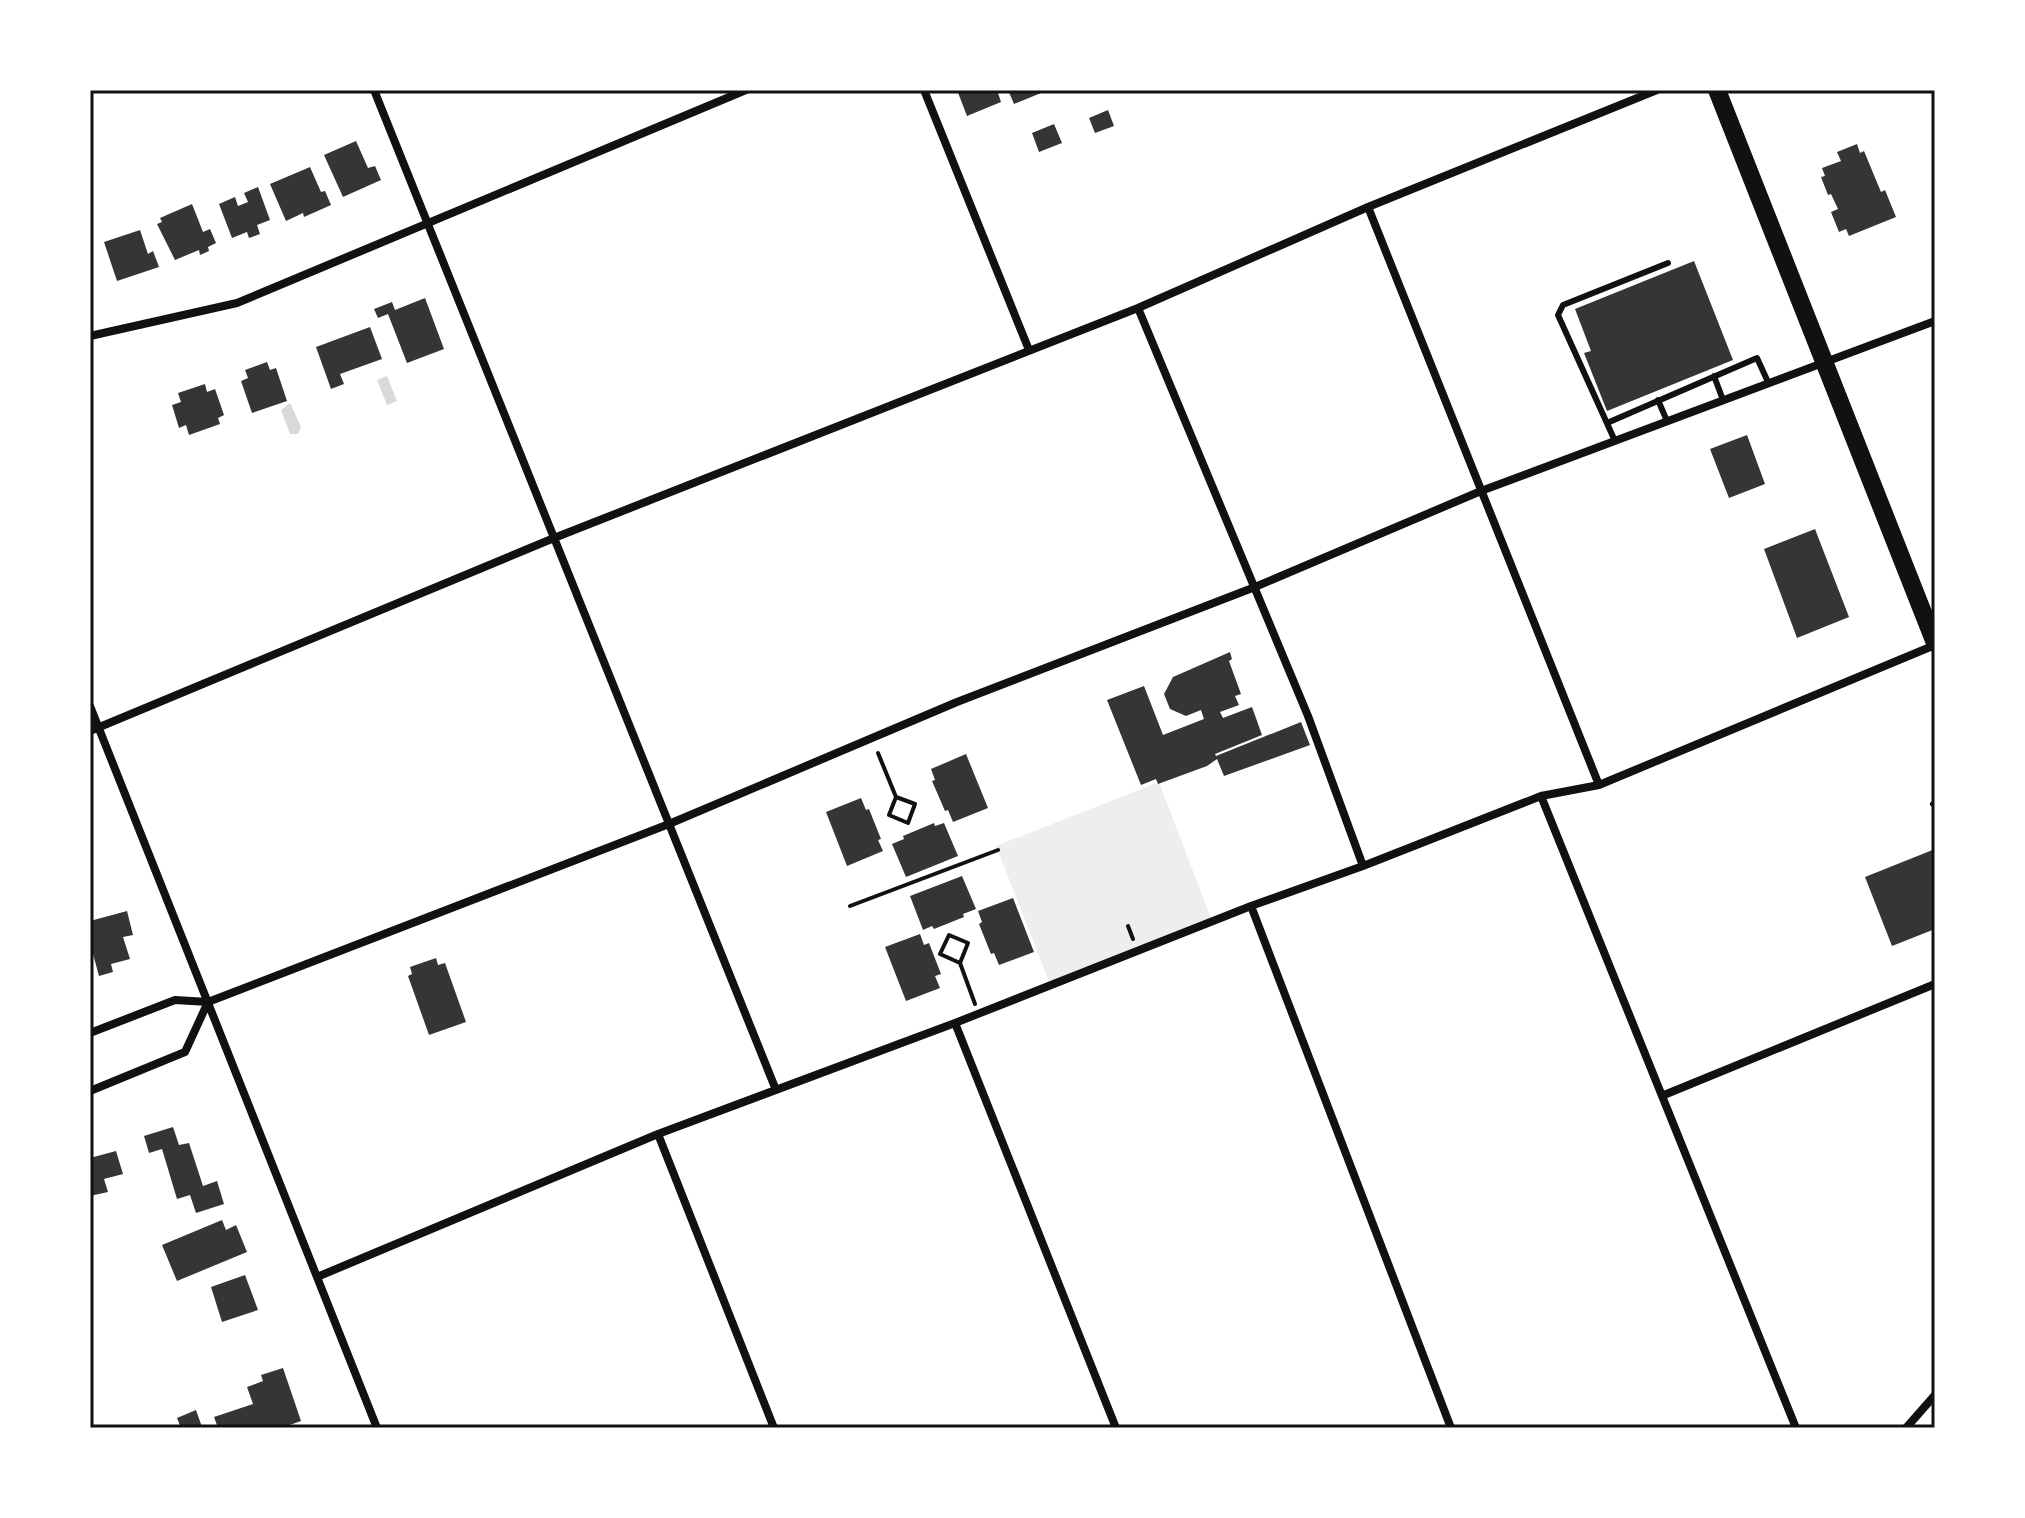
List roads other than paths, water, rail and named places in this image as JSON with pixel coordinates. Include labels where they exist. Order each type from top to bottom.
[{"type":"main road","points":[[1717,90],[1935,644]]},
{"type":"street","points":[[374,90],[776,1090]]},
{"type":"street","points":[[90,336],[237,303],[746,90]]},
{"type":"street","points":[[924,90],[1029,350]]},
{"type":"street","points":[[94,730],[554,538],[1138,308],[1368,207],[1657,90]]},
{"type":"street","points":[[1368,207],[1599,785]]},
{"type":"street","points":[[1138,308],[1308,716],[1363,866]]},
{"type":"street","points":[[90,1033],[175,1000],[208,1002],[669,824],[957,702],[1255,587],[1481,491],[1935,321]]},
{"type":"street","points":[[317,1277],[658,1134],[955,1023],[1541,796],[1599,785],[1935,644]]},
{"type":"street","points":[[90,706],[94,730],[208,1002],[377,1428]]},
{"type":"street","points":[[1541,796],[1796,1428]]},
{"type":"street","points":[[1251,906],[1451,1428]]},
{"type":"street","points":[[1664,1095],[1935,984]]},
{"type":"street","points":[[90,1091],[185,1052],[208,1002]]},
{"type":"street","points":[[955,1023],[1116,1428]]},
{"type":"street","points":[[658,1134],[774,1428]]},
{"type":"street","points":[[1906,1428],[1935,1395]]},
{"type":"lane","points":[[1615,441],[1558,315],[1563,305],[1668,263]]},
{"type":"lane","points":[[1607,423],[1757,358],[1768,382]]},
{"type":"lane","points":[[1714,376],[1723,400]]},
{"type":"lane","points":[[1658,400],[1667,421]]}]
